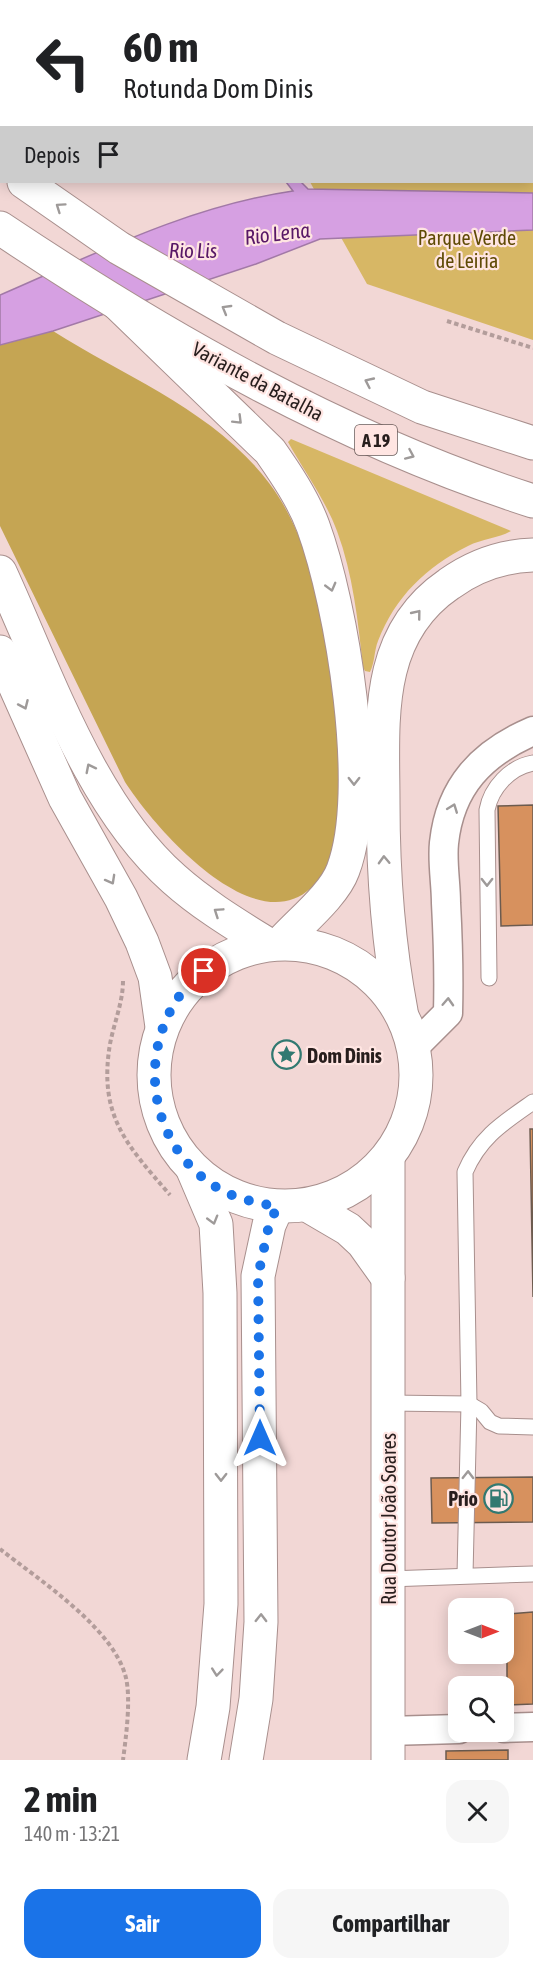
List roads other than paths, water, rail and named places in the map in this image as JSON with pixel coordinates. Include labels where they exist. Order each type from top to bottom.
[{"type":"main road","name":"A 19","points":[[25,183],[119,248],[277,338],[422,407],[533,443]]},
{"type":"main road","points":[[0,228],[119,305],[211,372],[290,480],[312,524],[333,591],[345,664],[354,764],[352,834],[350,849],[339,879],[275,943]]},
{"type":"main road","name":"Variante da Batalha","points":[[211,372],[335,422],[454,474],[533,501]]},
{"type":"main road","points":[[246,1760],[256,1699],[261,1622],[258,1276],[269,1225],[292,1206],[338,1196],[365,1180],[388,1158],[408,1124],[417,1086],[414,1047],[401,1011],[389,943],[383,835],[383,728],[384,692],[390,665],[414,614],[440,590],[470,569],[502,559],[533,555]]},
{"type":"main road","points":[[0,572],[72,732],[104,794],[125,825],[173,878],[213,909],[275,943]]},
{"type":"main road","points":[[0,652],[65,798],[121,898],[142,942],[155,977],[162,1027]]},
{"type":"main road","points":[[204,1760],[213,1707],[221,1604],[220,1293],[216,1224],[190,1166],[169,1136],[156,1101],[154,1064],[162,1027],[179,996],[204,971],[233,953],[275,943],[318,946],[351,960],[380,982],[401,1011]]},
{"type":"main road","name":"Rua Doutor João Soares","points":[[388,1158],[388,1745]]},
{"type":"main road","points":[[190,1166],[216,1187],[245,1200],[292,1206],[348,1229],[363,1244],[388,1278]]},
{"type":"street","points":[[414,1047],[447,1013],[449,978],[444,845],[449,815],[462,785],[489,755],[511,740],[533,731]]},
{"type":"street","points":[[514,1728],[533,1727]]},
{"type":"street","points":[[388,1745],[448,1731]]},
{"type":"lane","points":[[489,978],[487,810],[489,798],[513,771],[533,763]]},
{"type":"lane","points":[[465,1575],[469,1404],[465,1172],[473,1152],[482,1141],[533,1102]]},
{"type":"lane","points":[[388,1402],[469,1404],[482,1411],[490,1422],[499,1426],[533,1427]]},
{"type":"lane","points":[[388,1579],[533,1574]]},
{"type":"water","name":"Rio Lis","points":[[287,183],[302,183],[308,189],[533,193],[533,230],[320,239],[256,264],[53,331],[0,345],[0,295],[143,233],[217,208],[293,191]]},
{"type":"place","name":"Dom Dinis","points":[[286,1055]]},
{"type":"place","name":"Prio","points":[[499,1498]]},
{"type":"water label","name":"Rio Lena","points":[[277,233]]},
{"type":"park label","name":"Parque Verde de Leiria","points":[[467,248]]}]
